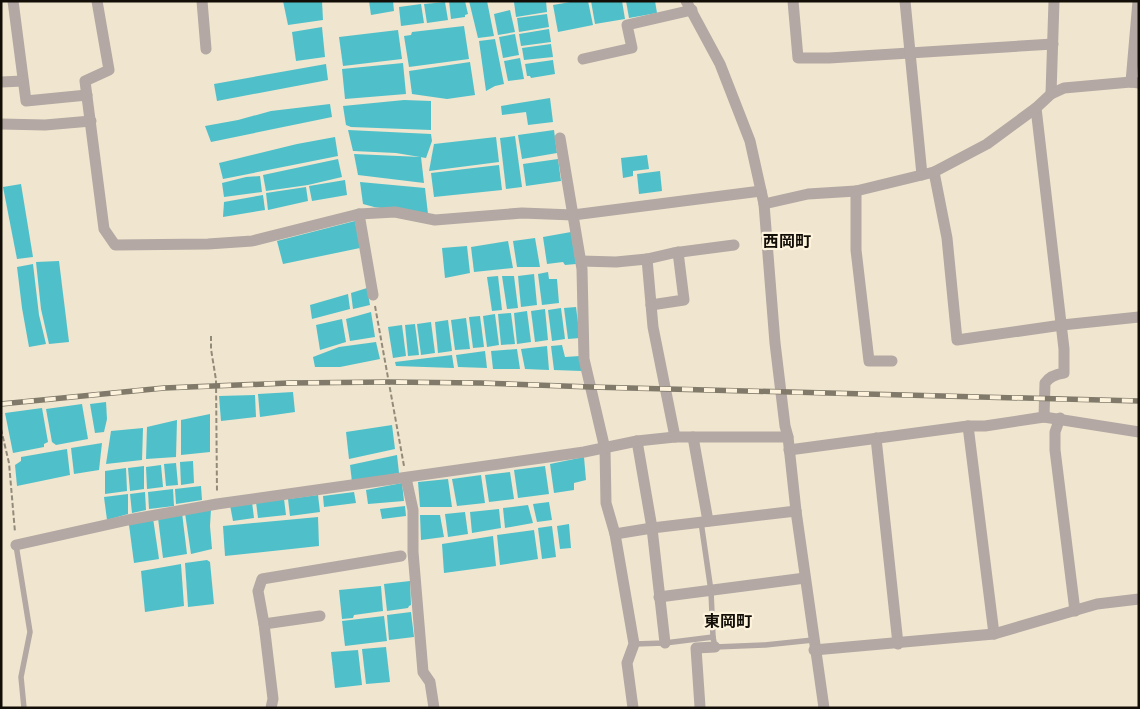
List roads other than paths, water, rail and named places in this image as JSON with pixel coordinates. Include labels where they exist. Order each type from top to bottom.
[{"type":"street","points":[[12,1],[26,101],[87,95]]},
{"type":"street","points":[[97,1],[109,70],[85,81],[104,229],[115,245],[208,244],[252,240],[359,214],[395,212],[435,220],[522,213],[573,215],[761,191]]},
{"type":"street","points":[[202,1],[206,49]]},
{"type":"street","points":[[793,1],[798,58],[829,58],[1054,44]]},
{"type":"street","points":[[905,1],[922,175]]},
{"type":"street","points":[[1051,94],[1054,1]]},
{"type":"street","points":[[764,204],[808,194],[856,192],[934,172],[987,144],[1036,108],[1051,94],[1064,88],[1135,83],[1138,1]]},
{"type":"street","points":[[583,59],[632,48],[627,25],[689,6],[720,64],[750,141],[764,204],[775,343],[796,511],[824,708]]},
{"type":"street","points":[[1,82],[23,80]]},
{"type":"street","points":[[1036,108],[1064,349],[1064,373],[1047,380],[1045,383],[1044,417]]},
{"type":"street","points":[[1,124],[45,126],[91,121]]},
{"type":"street","points":[[560,138],[581,261],[584,359],[605,449],[606,503],[615,534],[634,644],[627,663],[633,708]]},
{"type":"street","points":[[934,172],[947,238],[957,340],[1062,325],[1139,317]]},
{"type":"street","points":[[856,192],[856,250],[869,361],[892,361]]},
{"type":"street","points":[[359,214],[373,295]]},
{"type":"street","points":[[581,261],[616,262],[647,259],[678,252],[734,245]]},
{"type":"street","points":[[651,304],[684,300],[678,252]]},
{"type":"street","points":[[647,259],[653,328],[675,437]]},
{"type":"street","points":[[789,450],[1044,417],[1060,418],[1139,432]]},
{"type":"street","points":[[1060,418],[1055,432],[1055,450],[1074,611]]},
{"type":"street","points":[[968,426],[994,634]]},
{"type":"street","points":[[16,545],[128,520],[217,504],[605,449],[637,441],[675,437],[788,438]]},
{"type":"street","points":[[693,437],[704,521]]},
{"type":"street","points":[[876,438],[898,644]]},
{"type":"street","points":[[637,441],[652,528],[664,643]]},
{"type":"street","points":[[406,478],[413,510],[413,552],[423,672],[430,682],[434,708]]},
{"type":"street","points":[[615,534],[704,521],[796,511]]},
{"type":"street","points":[[271,708],[273,699],[258,591],[262,579],[401,556]]},
{"type":"street","points":[[659,597],[805,578]]},
{"type":"street","points":[[814,645],[898,644],[994,634],[1096,604],[1139,599]]},
{"type":"street","points":[[264,624],[320,616]]},
{"type":"street","points":[[691,708],[701,708],[696,648],[714,642]]},
{"type":"lane","points":[[704,521],[714,642]]},
{"type":"lane","points":[[16,545],[30,632],[21,677],[24,708]]},
{"type":"lane","points":[[634,644],[714,642],[814,645]]},
{"type":"water","points":[[283,1],[322,1],[323,20],[288,25]]},
{"type":"water","points":[[369,1],[393,1],[394,11],[371,15]]},
{"type":"water","points":[[449,1],[465,1],[468,14],[465,17],[451,19]]},
{"type":"water","points":[[469,1],[487,1],[494,36],[478,38]]},
{"type":"water","points":[[546,1],[547,12],[516,17],[514,2]]},
{"type":"water","points":[[588,1],[593,25],[558,32],[553,5]]},
{"type":"water","points":[[591,1],[622,1],[625,19],[595,24]]},
{"type":"water","points":[[626,1],[655,1],[657,13],[629,18]]},
{"type":"water","points":[[445,2],[448,20],[427,23],[424,4]]},
{"type":"water","points":[[421,4],[424,23],[401,26],[399,7]]},
{"type":"water","points":[[510,10],[515,32],[498,35],[494,14]]},
{"type":"water","points":[[547,14],[549,27],[519,32],[517,18]]},
{"type":"water","points":[[464,26],[469,59],[409,67],[404,36],[411,35],[412,32]]},
{"type":"water","points":[[322,27],[325,57],[296,61],[292,32]]},
{"type":"water","points":[[549,29],[551,42],[521,46],[519,34]]},
{"type":"water","points":[[398,30],[402,59],[343,66],[339,37]]},
{"type":"water","points":[[515,34],[519,55],[503,58],[499,37]]},
{"type":"water","points":[[495,39],[504,84],[486,91],[479,41]]},
{"type":"water","points":[[551,44],[553,57],[524,60],[522,48]]},
{"type":"water","points":[[520,58],[524,79],[508,81],[504,61]]},
{"type":"water","points":[[553,60],[555,74],[531,78],[527,76],[525,64]]},
{"type":"water","points":[[470,62],[475,95],[447,99],[412,94],[409,71]]},
{"type":"water","points":[[403,63],[406,94],[345,99],[342,69]]},
{"type":"water","points":[[326,64],[328,80],[217,101],[214,84]]},
{"type":"water","points":[[550,98],[553,122],[528,125],[526,112],[502,115],[501,106]]},
{"type":"water","points":[[404,100],[431,101],[431,130],[351,127],[346,125],[343,106]]},
{"type":"water","points":[[330,104],[332,117],[211,142],[205,126],[271,111]]},
{"type":"water","points":[[348,130],[431,134],[432,141],[426,158],[396,153],[353,151]]},
{"type":"water","points":[[554,130],[557,153],[522,159],[518,135]]},
{"type":"water","points":[[515,136],[522,187],[506,189],[500,138]]},
{"type":"water","points":[[335,137],[338,156],[223,179],[219,163]]},
{"type":"water","points":[[496,137],[499,162],[429,171],[434,144]]},
{"type":"water","points":[[354,154],[421,157],[424,183],[358,175]]},
{"type":"water","points":[[647,155],[649,169],[633,171],[633,176],[623,178],[621,158]]},
{"type":"water","points":[[338,159],[342,177],[308,185],[266,191],[263,175]]},
{"type":"water","points":[[558,159],[561,181],[526,186],[523,164]]},
{"type":"water","points":[[499,165],[502,190],[434,197],[431,173]]},
{"type":"water","points":[[660,171],[662,191],[639,194],[637,174]]},
{"type":"water","points":[[260,176],[262,192],[224,197],[222,183],[246,177]]},
{"type":"water","points":[[345,180],[347,195],[312,201],[309,186]]},
{"type":"water","points":[[360,182],[425,188],[428,214],[363,204]]},
{"type":"water","points":[[21,184],[33,257],[17,259],[3,187]]},
{"type":"water","points":[[306,187],[308,201],[268,210],[266,193]]},
{"type":"water","points":[[263,195],[265,210],[223,217],[224,202]]},
{"type":"water","points":[[355,221],[360,248],[283,264],[277,241]]},
{"type":"water","points":[[571,232],[576,264],[565,265],[563,262],[547,264],[543,237]]},
{"type":"water","points":[[535,238],[540,267],[517,267],[513,241]]},
{"type":"water","points":[[508,241],[513,268],[474,272],[471,247]]},
{"type":"water","points":[[467,246],[470,273],[445,278],[442,248]]},
{"type":"water","points":[[59,261],[69,342],[49,344],[41,309],[36,262]]},
{"type":"water","points":[[33,264],[39,315],[46,344],[29,347],[17,267]]},
{"type":"water","points":[[548,272],[549,279],[557,279],[559,303],[542,305],[538,274]]},
{"type":"water","points":[[534,274],[537,305],[521,307],[518,276]]},
{"type":"water","points":[[498,276],[502,310],[492,311],[487,277]]},
{"type":"water","points":[[502,276],[514,276],[518,308],[507,309]]},
{"type":"water","points":[[367,288],[370,305],[353,309],[351,293]]},
{"type":"water","points":[[348,294],[350,309],[312,319],[310,305]]},
{"type":"water","points":[[576,307],[580,338],[568,339],[564,308]]},
{"type":"water","points":[[561,308],[565,339],[552,341],[548,310]]},
{"type":"water","points":[[545,309],[548,340],[535,342],[531,311]]},
{"type":"water","points":[[527,311],[531,342],[517,344],[514,313]]},
{"type":"water","points":[[371,312],[375,337],[350,341],[346,319]]},
{"type":"water","points":[[511,313],[515,344],[501,345],[498,314]]},
{"type":"water","points":[[495,314],[499,345],[487,347],[483,316]]},
{"type":"water","points":[[480,316],[484,347],[473,348],[469,317]]},
{"type":"water","points":[[466,318],[470,349],[455,350],[451,320]]},
{"type":"water","points":[[342,319],[346,342],[320,350],[316,325]]},
{"type":"water","points":[[448,320],[452,351],[438,353],[435,322]]},
{"type":"water","points":[[431,322],[435,353],[421,355],[417,324]]},
{"type":"water","points":[[415,324],[419,355],[408,356],[405,325]]},
{"type":"water","points":[[402,325],[406,356],[393,358],[388,327]]},
{"type":"water","points":[[376,342],[380,359],[340,367],[315,367],[313,357],[339,347]]},
{"type":"water","points":[[562,345],[565,357],[580,356],[582,371],[554,370],[551,346]]},
{"type":"water","points":[[547,346],[549,370],[525,369],[521,349]]},
{"type":"water","points":[[517,349],[520,369],[493,369],[491,351]]},
{"type":"water","points":[[485,351],[487,368],[458,367],[456,355]]},
{"type":"water","points":[[452,355],[454,368],[396,366],[395,362]]},
{"type":"water","points":[[293,392],[295,412],[260,417],[258,394]]},
{"type":"water","points":[[255,395],[256,417],[221,421],[219,396]]},
{"type":"water","points":[[106,402],[107,419],[104,432],[95,433],[90,404]]},
{"type":"water","points":[[82,404],[88,439],[56,445],[52,442],[46,409]]},
{"type":"water","points":[[42,408],[48,442],[44,444],[44,447],[13,453],[5,413]]},
{"type":"water","points":[[210,414],[210,452],[181,455],[181,420]]},
{"type":"water","points":[[177,420],[176,457],[146,459],[147,427]]},
{"type":"water","points":[[392,425],[395,449],[349,459],[346,432]]},
{"type":"water","points":[[143,428],[142,460],[106,464],[111,431]]},
{"type":"water","points":[[102,443],[99,470],[74,474],[71,448]]},
{"type":"water","points":[[67,449],[70,475],[17,486],[15,465],[21,461],[21,457]]},
{"type":"water","points":[[397,455],[399,473],[352,482],[350,465]]},
{"type":"water","points":[[584,457],[586,480],[574,483],[574,490],[554,493],[550,464]]},
{"type":"water","points":[[193,461],[194,483],[181,485],[180,462]]},
{"type":"water","points":[[176,463],[178,485],[166,486],[164,464]]},
{"type":"water","points":[[161,465],[163,487],[147,489],[146,467]]},
{"type":"water","points":[[144,466],[144,489],[130,491],[128,468]]},
{"type":"water","points":[[545,466],[549,494],[518,498],[514,470]]},
{"type":"water","points":[[126,468],[127,491],[105,494],[105,471]]},
{"type":"water","points":[[510,472],[514,499],[489,502],[485,475]]},
{"type":"water","points":[[481,475],[485,503],[457,506],[452,479]]},
{"type":"water","points":[[448,479],[452,507],[420,507],[418,482]]},
{"type":"water","points":[[402,483],[404,501],[368,504],[366,490]]},
{"type":"water","points":[[201,486],[202,500],[176,504],[175,489]]},
{"type":"water","points":[[173,489],[174,506],[149,509],[148,492]]},
{"type":"water","points":[[145,492],[146,510],[132,513],[130,494]]},
{"type":"water","points":[[354,492],[356,503],[324,507],[323,496]]},
{"type":"water","points":[[128,494],[128,514],[107,520],[104,497]]},
{"type":"water","points":[[318,495],[320,512],[290,516],[288,499]]},
{"type":"water","points":[[284,499],[286,515],[258,518],[256,502]]},
{"type":"water","points":[[252,502],[254,518],[233,521],[230,505]]},
{"type":"water","points":[[549,502],[552,520],[537,522],[533,504]]},
{"type":"water","points":[[528,505],[533,523],[505,528],[503,508]]},
{"type":"water","points":[[405,506],[406,516],[382,519],[380,509]]},
{"type":"water","points":[[211,509],[212,549],[191,554],[185,513]]},
{"type":"water","points":[[499,509],[501,528],[472,533],[470,512]]},
{"type":"water","points":[[465,512],[468,534],[448,537],[445,514]]},
{"type":"water","points":[[182,513],[187,554],[163,558],[158,518]]},
{"type":"water","points":[[420,515],[440,515],[444,537],[421,540]]},
{"type":"water","points":[[318,517],[319,546],[225,556],[223,526]]},
{"type":"water","points":[[153,518],[159,559],[134,563],[129,525]]},
{"type":"water","points":[[569,524],[571,548],[560,549],[557,526]]},
{"type":"water","points":[[552,526],[556,557],[542,559],[538,528]]},
{"type":"water","points":[[534,530],[538,559],[500,565],[497,535]]},
{"type":"water","points":[[493,536],[496,566],[444,573],[442,544]]},
{"type":"water","points":[[207,560],[210,562],[214,604],[188,607],[185,563]]},
{"type":"water","points":[[181,564],[184,606],[145,612],[141,571]]},
{"type":"water","points":[[410,581],[411,605],[408,608],[387,611],[384,584]]},
{"type":"water","points":[[381,586],[383,611],[354,615],[353,618],[342,619],[339,590]]},
{"type":"water","points":[[411,612],[414,637],[389,640],[387,615]]},
{"type":"water","points":[[384,616],[387,641],[345,646],[342,621]]},
{"type":"water","points":[[386,647],[390,682],[366,684],[362,649]]},
{"type":"water","points":[[358,650],[362,685],[335,688],[331,652]]},
{"type":"railway","points":[[1,404],[164,388],[289,383],[388,382],[1139,401]]},
{"type":"district","name":"西岡町","points":[[787,241]]},
{"type":"district","name":"東岡町","points":[[728,621]]}]
